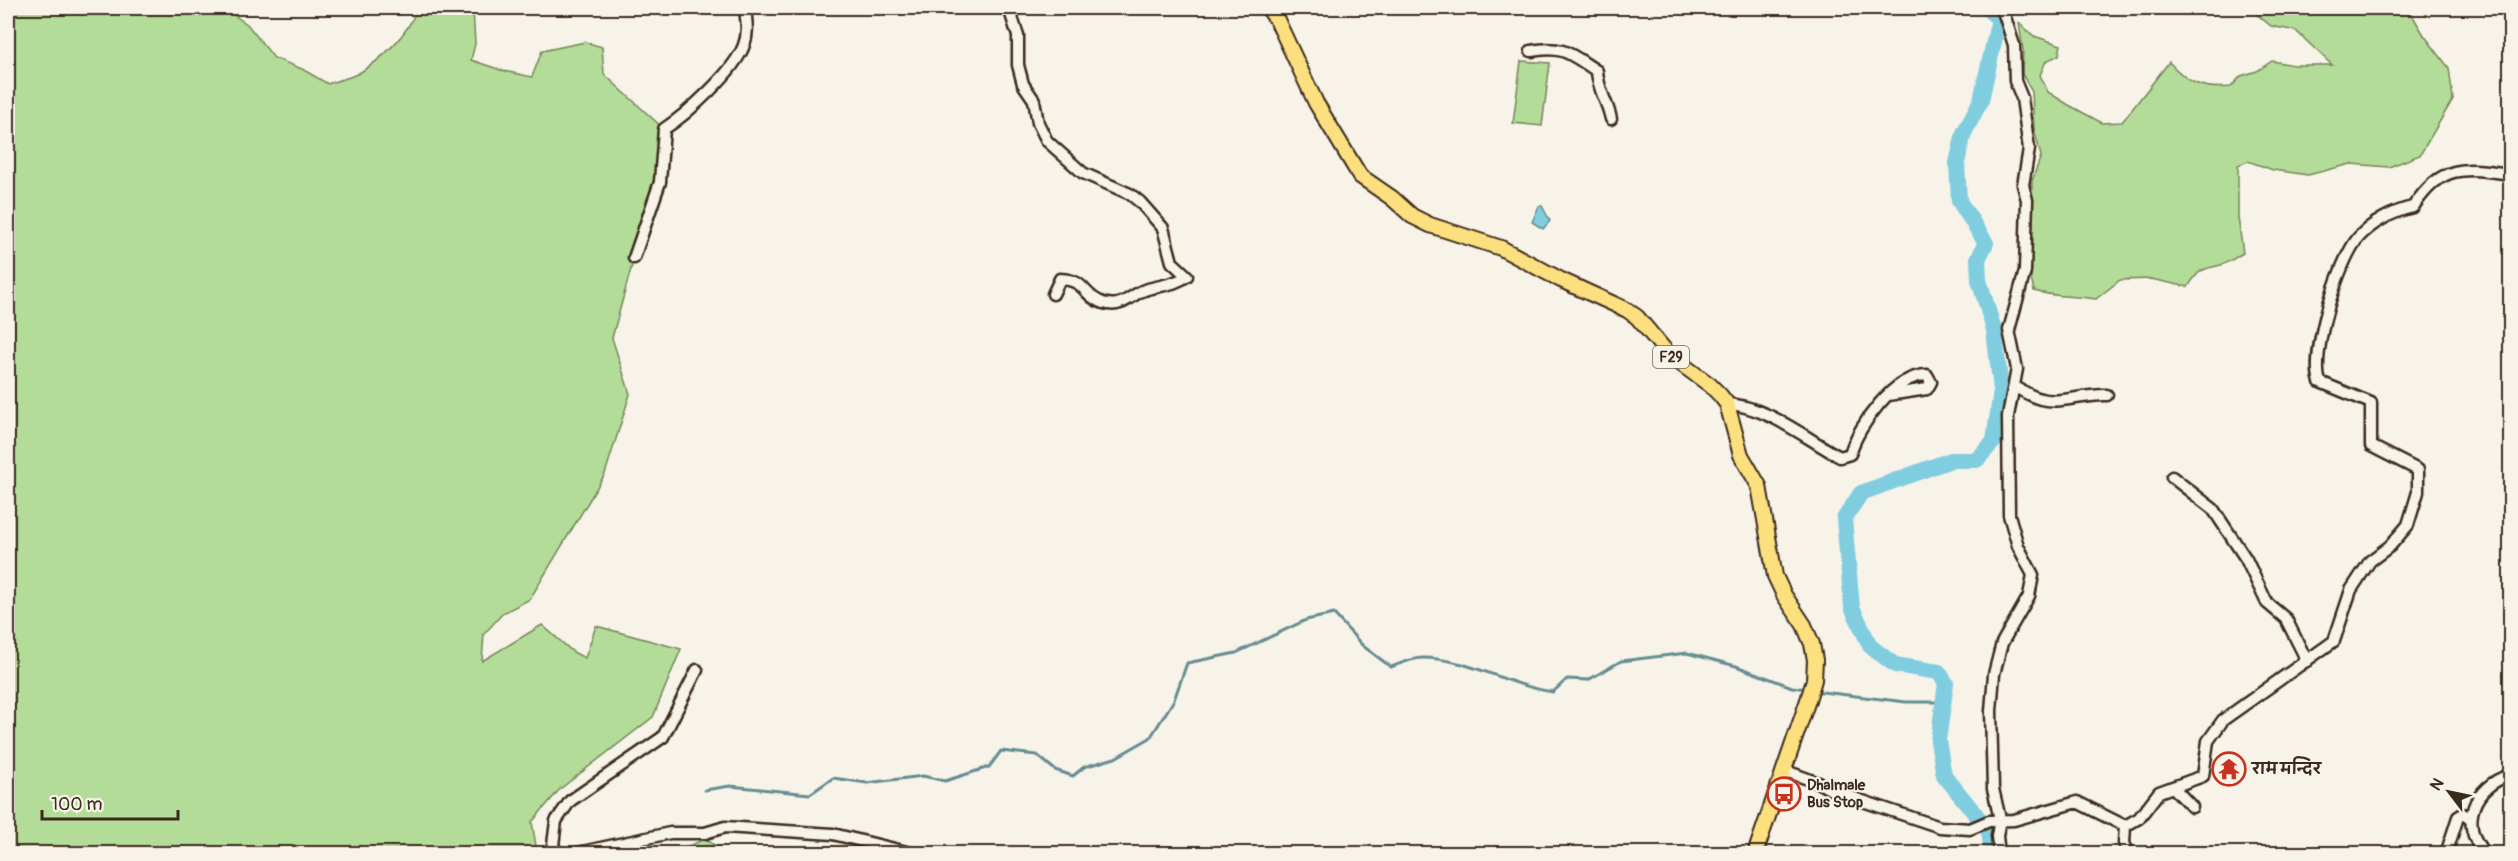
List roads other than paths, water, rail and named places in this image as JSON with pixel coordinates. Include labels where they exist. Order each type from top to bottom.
[{"type":"main road","name":"F29","points":[[1268,8],[1277,20],[1316,103],[1360,176],[1392,198],[1412,216],[1430,225],[1502,248],[1561,280],[1627,310],[1637,317],[1669,355],[1710,385],[1727,404],[1737,443],[1759,486],[1775,576],[1784,595],[1804,625],[1812,644],[1815,660],[1814,680],[1808,700],[1755,854]]},
{"type":"street","points":[[634,258],[660,182],[664,129],[680,119],[718,81],[744,47],[747,33],[745,8]]},
{"type":"street","points":[[1009,8],[1018,36],[1018,65],[1023,84],[1034,100],[1038,123],[1047,141],[1083,173],[1130,194],[1140,202],[1163,228],[1172,262],[1187,276],[1173,284],[1140,292],[1115,304],[1104,303],[1093,298],[1077,281],[1070,279],[1060,279],[1053,294]]},
{"type":"street","points":[[2000,854],[1994,820],[1991,711],[1994,674],[2001,643],[2022,610],[2032,587],[2032,575],[2018,546],[2008,515],[2008,416],[2017,369],[2009,330],[2025,271],[2027,200],[2023,185],[2024,170],[2030,149],[2022,99],[2015,81],[2014,45],[2002,8]]},
{"type":"street","points":[[1530,51],[1552,47],[1598,71],[1600,94],[1609,107],[1611,119]]},
{"type":"street","points":[[2125,826],[2139,818],[2159,792],[2203,776],[2208,741],[2223,720],[2334,641],[2351,591],[2370,561],[2390,546],[2408,525],[2418,492],[2418,471],[2371,446],[2371,404],[2320,382],[2317,372],[2323,330],[2342,267],[2359,237],[2392,214],[2413,207],[2428,186],[2445,174],[2478,169],[2511,174]]},
{"type":"street","points":[[2014,387],[2041,399],[2071,399],[2091,394],[2107,395]]},
{"type":"street","points":[[1727,404],[1739,405],[1764,414],[1840,457],[1850,454],[1855,437],[1888,395]]},
{"type":"street","points":[[2172,477],[2213,509],[2246,559],[2267,603],[2286,619],[2307,661]]},
{"type":"street","points":[[558,854],[553,845],[556,821],[570,801],[663,737],[697,670]]},
{"type":"street","points":[[1783,770],[1819,783],[1833,791],[1940,828],[1970,829],[1994,820],[2014,820],[2077,802],[2125,826]]},
{"type":"street","points":[[2485,854],[2474,837],[2470,819],[2477,798],[2511,775]]},
{"type":"street","points":[[2173,787],[2192,807]]},
{"type":"street","points":[[2446,854],[2458,817],[2463,814],[2470,819]]},
{"type":"street","points":[[2125,826],[2124,843],[2129,854]]},
{"type":"street","points":[[573,854],[670,833],[705,833],[725,827],[833,834],[915,854]]},
{"type":"street","points":[[2506,854],[2511,853]]},
{"type":"street","points":[[2329,854],[2341,854]]},
{"type":"water","points":[[1539,206],[1542,206],[1550,221],[1543,229],[1532,222]]},
{"type":"waterway","points":[[1986,8],[1999,19],[1981,100],[1964,133],[1957,163],[1959,201],[1986,243],[1978,259],[1979,280],[1994,330],[2001,390],[1994,441],[1977,460],[1951,460],[1861,493],[1844,519],[1852,607],[1870,646],[1895,665],[1939,672],[1946,683],[1938,741],[1944,775],[1989,831],[1992,854]]},
{"type":"waterway","points":[[705,790],[730,786],[810,794],[833,778],[867,783],[923,776],[945,781],[989,767],[1001,751],[1037,755],[1055,770],[1073,776],[1084,767],[1115,758],[1150,738],[1174,700],[1187,663],[1236,653],[1306,620],[1334,614],[1363,646],[1391,667],[1418,658],[1439,659],[1456,662],[1536,689],[1553,692],[1567,679],[1588,680],[1621,661],[1687,653],[1736,666],[1792,687],[1807,689]]},
{"type":"waterway","points":[[1814,691],[1906,702],[1943,702]]},
{"type":"place","name":"राम मन्दिर","points":[[2229,769]]},
{"type":"place","name":"Dhalmale Bus Stop","points":[[1784,794]]}]
